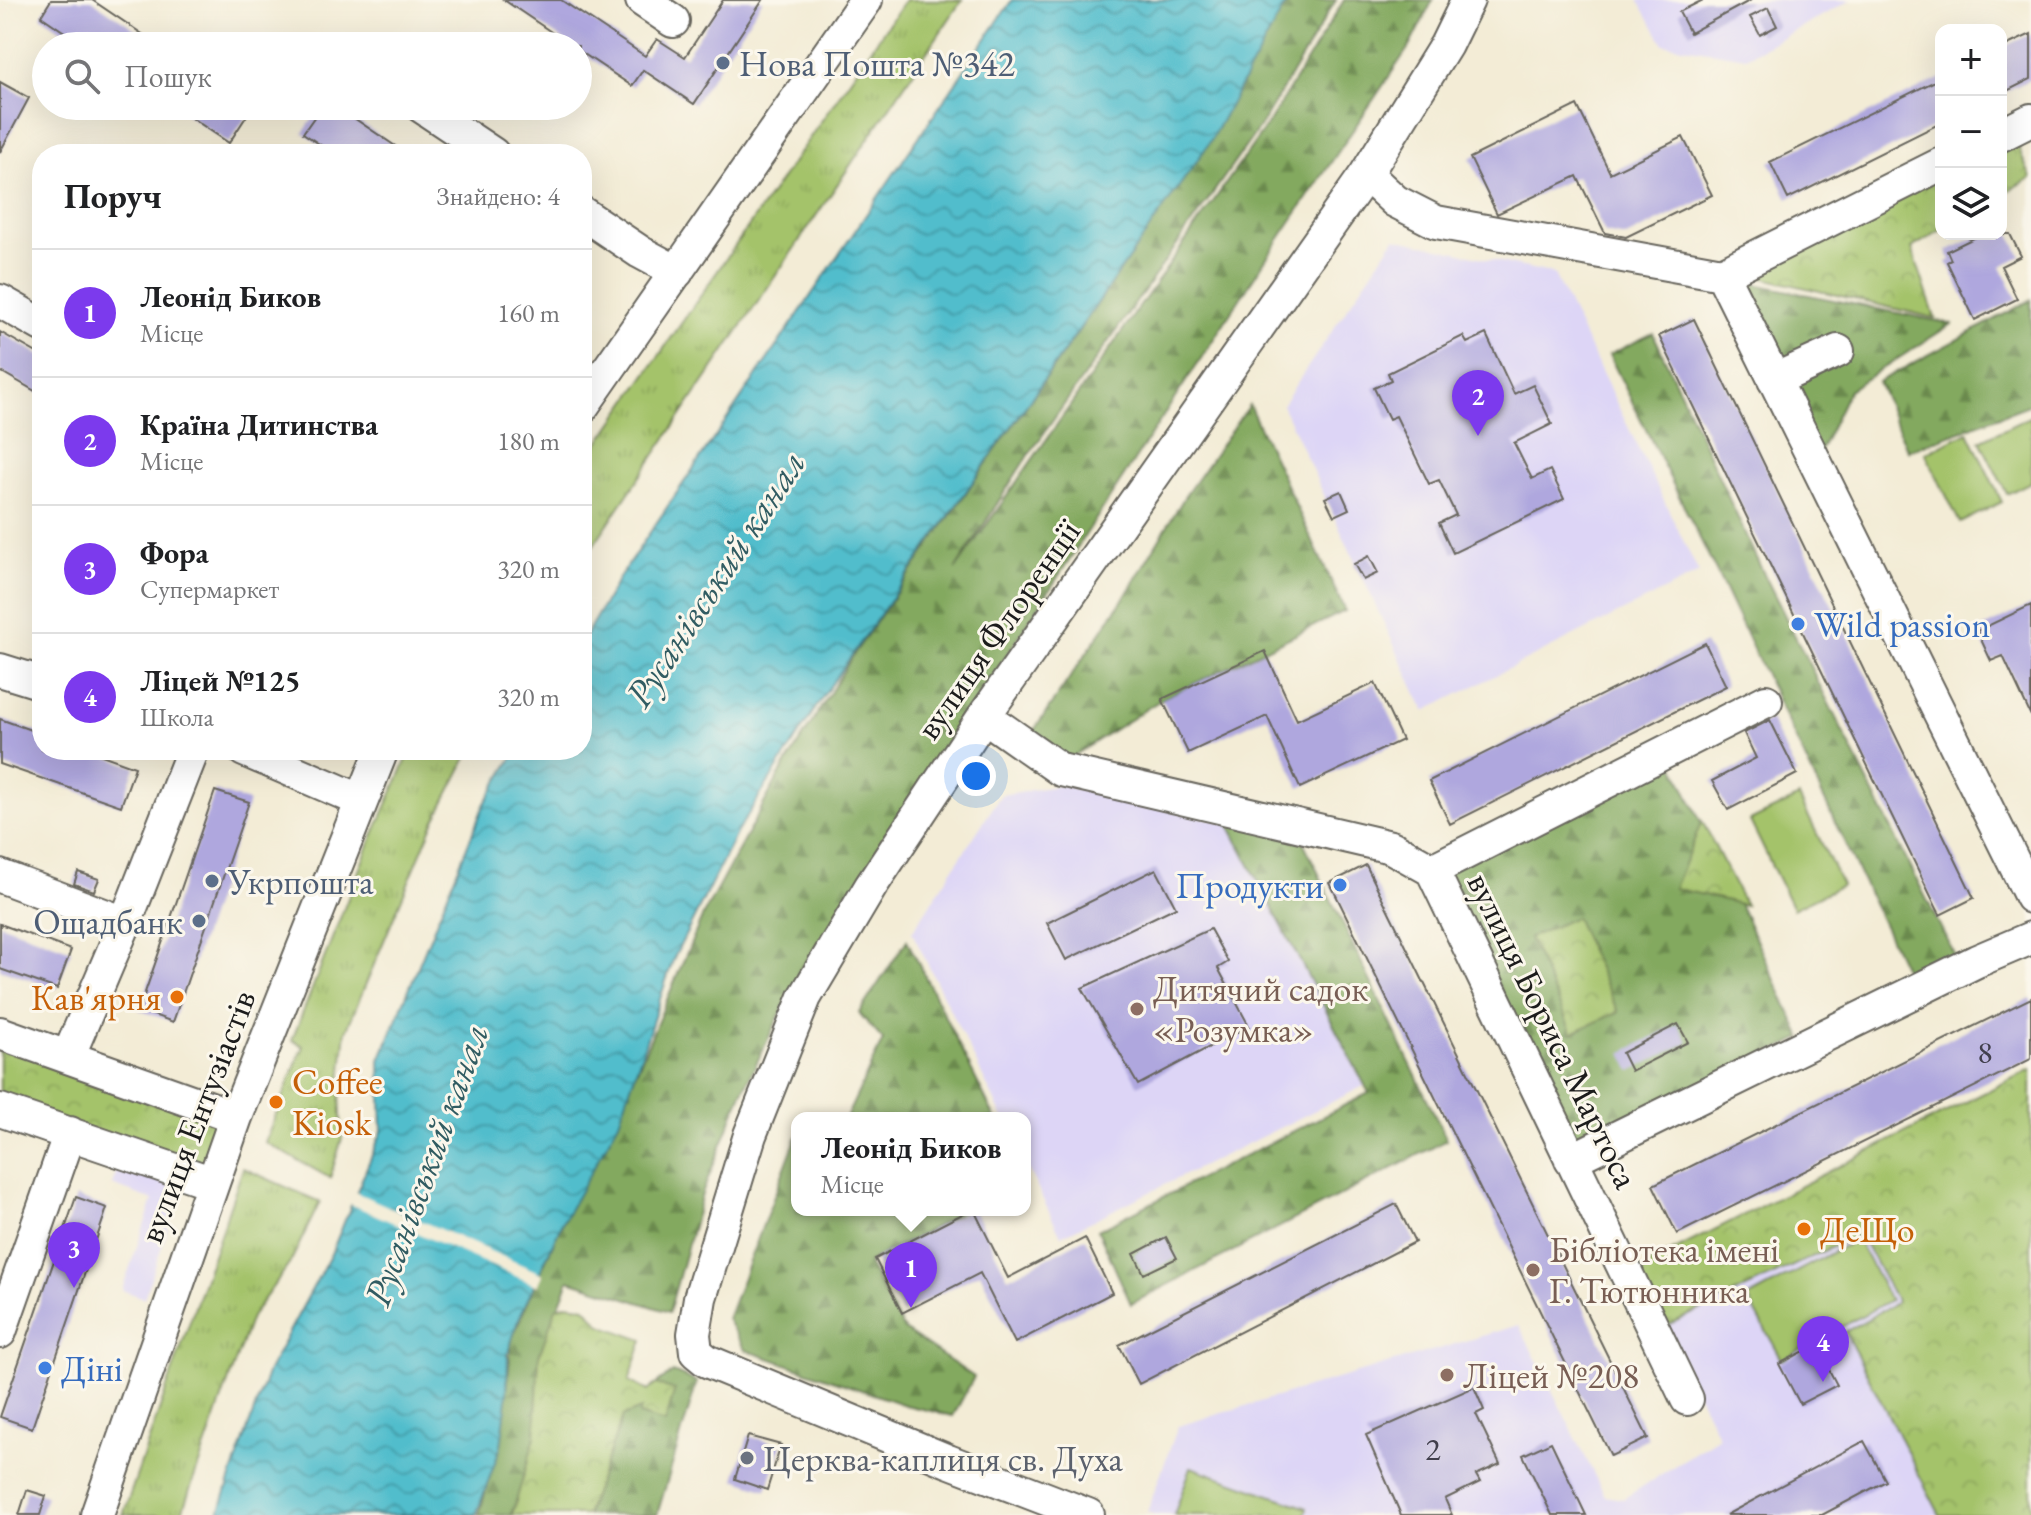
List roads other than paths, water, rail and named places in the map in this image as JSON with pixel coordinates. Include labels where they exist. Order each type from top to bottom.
[{"type":"street","points":[[642,0],[673,21]]},
{"type":"street","points":[[592,393],[866,0]]},
{"type":"street","name":"вулиця Флоренції","points":[[1088,1515],[723,1369],[696,1352],[694,1334],[700,1298],[750,1135],[805,997],[871,886],[984,716],[1366,174],[1446,45],[1468,0]]},
{"type":"street","points":[[442,120],[478,144]]},
{"type":"street","points":[[2007,132],[2031,120]]},
{"type":"street","points":[[1366,174],[1395,201],[1436,222],[1722,274],[1935,167]]},
{"type":"street","points":[[592,220],[677,272]]},
{"type":"street","points":[[1722,274],[2031,897]]},
{"type":"street","points":[[0,301],[32,319]]},
{"type":"street","points":[[1774,380],[1838,351]]},
{"type":"street","points":[[0,670],[32,680]]},
{"type":"street","points":[[1432,870],[1766,701]]},
{"type":"street","name":"вулиця Бориса Мартоса","points":[[984,716],[1061,770],[1391,847],[1432,870],[1687,1399]]},
{"type":"street","points":[[68,1057],[189,760]]},
{"type":"street","points":[[267,760],[360,800]]},
{"type":"street","name":"вулиця Ентузіастів","points":[[97,1515],[236,1117],[378,760]]},
{"type":"street","points":[[0,876],[125,923]]},
{"type":"street","points":[[1571,1160],[1977,961],[2031,938]]},
{"type":"street","points":[[0,1033],[236,1117]]},
{"type":"street","points":[[0,1110],[213,1183]]},
{"type":"street","points":[[0,1332],[11,1263],[70,1133]]},
{"type":"water","name":"Русанівський канал","points":[[1012,0],[1288,0],[1208,145],[824,695],[737,832],[673,960],[619,1122],[562,1223],[517,1323],[508,1354],[507,1399],[501,1446],[476,1515],[218,1515],[268,1371],[331,1254],[382,1131],[380,1060],[484,805],[511,760],[592,760],[592,624],[619,578]]},
{"type":"place","name":"Нова Пошта №342","points":[[723,63]]},
{"type":"place","name":"Країна Дитинства","points":[[1478,436]]},
{"type":"place","name":"Wild passion","points":[[1798,624]]},
{"type":"place","name":"Укрпошта","points":[[212,881]]},
{"type":"place","name":"Продукти","points":[[1340,885]]},
{"type":"place","name":"Ощадбанк","points":[[199,921]]},
{"type":"place","name":"Кав'ярня","points":[[177,997]]},
{"type":"place","name":"Дитячий садок «Розумка»","points":[[1137,1009]]},
{"type":"place","name":"Coffee Kiosk","points":[[276,1102]]},
{"type":"place","name":"ДеЩо","points":[[1804,1229]]},
{"type":"place","name":"Бібліотека імені Г. Тютюнника","points":[[1533,1270]]},
{"type":"place","name":"Фора","points":[[74,1288]]},
{"type":"place","name":"Леонід Биков","points":[[911,1308]]},
{"type":"place","name":"Діні","points":[[45,1368]]},
{"type":"place","name":"Ліцей №208","points":[[1447,1375]]},
{"type":"place","name":"Ліцей №125","points":[[1823,1382]]},
{"type":"place","name":"Церква-каплиця св. Духа","points":[[747,1458]]}]
